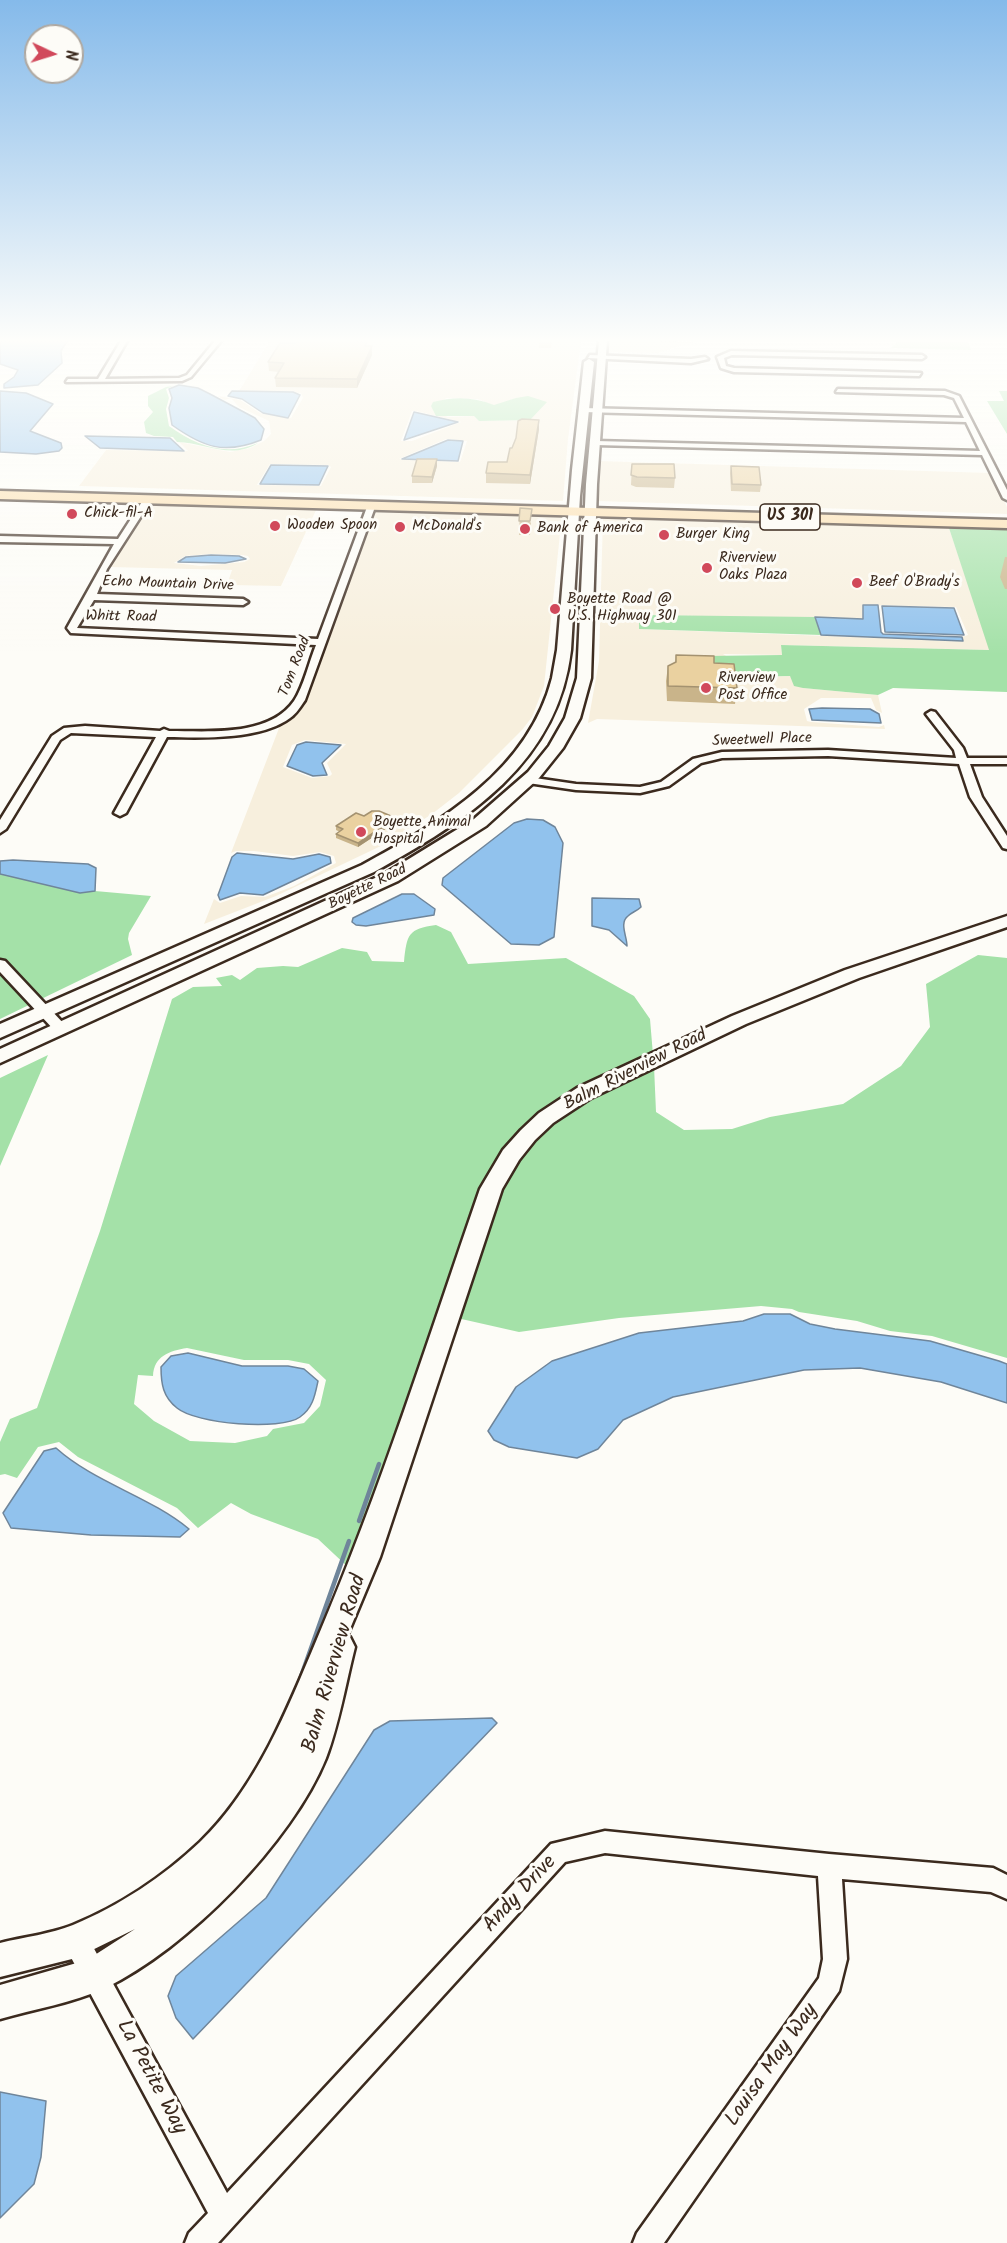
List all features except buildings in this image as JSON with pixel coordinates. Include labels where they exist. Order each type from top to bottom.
[{"type":"main road","name":"Boyette Road","points":[[0,1032],[378,864],[440,826],[493,785],[532,739],[556,693],[563,642],[579,446]]},
{"type":"main road","name":"Boyette Road","points":[[0,1057],[392,877],[463,836],[500,807],[528,780],[565,732],[575,712],[583,685],[596,446]]},
{"type":"main road","name":"US 301","points":[[0,491],[371,507],[573,508]]},
{"type":"main road","name":"US 301","points":[[150,496],[281,499],[338,497],[782,517],[1007,524]]},
{"type":"main road","name":"US 301","points":[[591,509],[1007,516]]},
{"type":"main road","points":[[782,517],[792,514],[883,516],[909,513]]},
{"type":"main road","name":"Balm Riverview Road","points":[[0,1960],[76,1941],[131,1914],[169,1889],[212,1853],[254,1802],[294,1729],[366,1557],[491,1189],[511,1155],[546,1118],[584,1093],[740,1020],[852,974],[1007,921]]},
{"type":"main road","name":"Balm Riverview Road","points":[[0,2002],[94,1975],[135,1950],[195,1905],[247,1853],[274,1818],[300,1778],[315,1745],[366,1557]]},
{"type":"street","points":[[700,446],[986,453]]},
{"type":"street","points":[[982,446],[1007,498]]},
{"type":"street","name":"Whitt Road","points":[[150,496],[103,569],[91,597],[74,626],[74,631],[322,642]]},
{"type":"street","name":"Tom Road","points":[[0,829],[56,738],[68,730],[238,733],[258,729],[281,720],[299,703],[371,507]]},
{"type":"street","points":[[0,539],[120,542]]},
{"type":"street","name":"Echo Mountain Drive","points":[[91,597],[243,602]]},
{"type":"street","points":[[931,714],[954,742],[976,796],[1007,845]]},
{"type":"street","points":[[120,813],[164,732]]},
{"type":"street","name":"Sweetwell Place","points":[[528,780],[576,787],[640,790],[665,784],[697,761],[722,755],[828,753],[964,762],[1007,761]]},
{"type":"street","points":[[0,964],[60,1028]]},
{"type":"street","name":"Andy Drive","points":[[199,2243],[559,1852],[605,1842],[829,1866],[993,1880],[1007,1887]]},
{"type":"street","name":"Louisa May Way","points":[[646,2243],[830,1982],[835,1959],[829,1866]]},
{"type":"street","name":"La Petite Way","points":[[76,1941],[224,2215]]},
{"type":"shaded area","points":[[183,446],[198,446],[230,452],[255,446],[430,446],[399,459],[460,462],[465,446],[567,446],[563,501],[79,486],[106,450],[188,451]],"holes":[[[270,464],[328,465],[331,467],[321,486],[257,485]]]},
{"type":"shaded area","points":[[598,461],[991,473],[1007,507],[1007,514],[596,501]]},
{"type":"shaded area","points":[[150,503],[317,508],[281,586],[227,585],[232,570],[109,567]],"holes":[[[242,555],[250,559],[244,562],[201,566],[174,563],[185,556]]]},
{"type":"shaded area","points":[[375,510],[562,515],[544,686],[532,717],[522,730],[459,793],[432,814],[385,844],[276,896],[204,924],[214,899],[220,903],[241,896],[265,897],[294,886],[336,863],[334,856],[320,852],[293,856],[254,851],[231,853],[281,723],[298,712],[305,701]],"holes":[[[305,740],[346,744],[327,763],[332,774],[330,776],[312,778],[283,767],[292,745]]]},
{"type":"shaded area","points":[[603,516],[948,525],[990,650],[781,645],[782,655],[723,654],[761,677],[790,676],[803,688],[878,695],[882,713],[876,710],[871,698],[821,698],[804,709],[807,721],[811,722],[879,727],[884,725],[885,729],[597,719],[588,723],[599,661]],"holes":[[[864,605],[956,607],[968,635],[962,637],[962,641],[639,629],[644,615],[863,619]]]},
{"type":"green space","points":[[202,446],[234,449],[253,446],[238,450]]},
{"type":"green space","points":[[948,525],[1007,527],[1007,692],[893,688],[878,695],[803,688],[794,686],[790,676],[743,677],[711,668],[707,656],[782,655],[781,645],[989,650]]},
{"type":"green space","points":[[644,615],[815,617],[821,635],[639,629],[639,619]]},
{"type":"green space","points":[[0,874],[80,893],[95,891],[151,896],[129,933],[128,939],[132,955],[0,1019]]},
{"type":"green space","points":[[436,925],[451,932],[468,964],[566,958],[634,996],[650,1019],[653,1055],[521,1133],[350,1569],[318,1539],[251,1514],[231,1503],[198,1528],[177,1508],[78,1457],[59,1442],[38,1447],[17,1478],[5,1474],[0,1475],[0,1442],[10,1419],[37,1408],[100,1231],[172,999],[193,987],[222,986],[216,978],[232,975],[240,980],[257,968],[298,967],[342,948],[367,952],[372,961],[404,962],[406,945],[414,931]],"holes":[[[187,1348],[244,1360],[288,1360],[309,1364],[326,1380],[320,1406],[304,1423],[273,1429],[267,1436],[235,1443],[190,1441],[154,1421],[134,1404],[138,1375],[153,1376],[159,1359],[169,1353]]]},
{"type":"green space","points":[[978,955],[1007,958],[1007,1358],[932,1336],[890,1331],[857,1321],[792,1309],[761,1306],[619,1318],[519,1332],[457,1318],[491,1212],[503,1187],[516,1163],[532,1141],[563,1112],[601,1090],[654,1066],[656,1112],[684,1130],[732,1129],[770,1117],[843,1104],[901,1066],[930,1027],[926,984]]},
{"type":"green space","points":[[48,1055],[0,1166],[0,1078]]},
{"type":"water","points":[[0,446],[62,446],[62,448],[59,451],[36,454],[0,452]]},
{"type":"water","points":[[97,446],[178,446],[184,451],[100,448]]},
{"type":"water","points":[[213,446],[244,446],[225,448]]},
{"type":"water","points":[[434,446],[462,446],[458,461],[402,459]]},
{"type":"water","points":[[271,465],[328,466],[319,485],[260,484]]},
{"type":"water","points":[[239,556],[246,559],[225,563],[178,562],[186,557]]},
{"type":"water","points":[[863,605],[878,605],[883,634],[962,637],[963,641],[821,635],[815,617],[863,619]]},
{"type":"water","points":[[882,606],[954,608],[964,635],[885,632]]},
{"type":"water","points":[[809,709],[870,709],[879,714],[881,723],[812,720]]},
{"type":"water","points":[[306,742],[341,745],[322,763],[327,775],[313,776],[287,766],[297,745]]},
{"type":"water","points":[[527,819],[543,820],[555,827],[563,843],[554,937],[539,945],[511,944],[442,885],[443,878],[514,823]]},
{"type":"water","points":[[237,853],[293,859],[319,854],[330,857],[331,863],[263,895],[240,893],[220,900],[218,895],[232,857]]},
{"type":"water","points":[[0,861],[88,864],[96,868],[95,891],[80,893],[0,874]]},
{"type":"water","points":[[402,894],[414,894],[435,909],[434,915],[366,926],[352,922],[353,918]]},
{"type":"water","points":[[592,898],[639,899],[641,907],[628,916],[624,922],[627,946],[609,930],[592,926]]},
{"type":"water","points":[[764,1314],[790,1314],[810,1324],[835,1329],[930,1341],[999,1361],[1007,1364],[1007,1403],[941,1382],[860,1368],[804,1370],[673,1397],[623,1420],[598,1449],[577,1458],[509,1447],[494,1440],[488,1431],[516,1387],[552,1361],[639,1333],[743,1321]]},
{"type":"water","points":[[188,1353],[242,1366],[288,1366],[304,1369],[318,1381],[313,1401],[300,1417],[275,1424],[219,1422],[187,1414],[172,1404],[166,1395],[162,1385],[161,1367],[171,1356]]},
{"type":"water","points":[[56,1448],[88,1471],[157,1507],[189,1529],[180,1537],[91,1535],[11,1528],[3,1513],[44,1451]]},
{"type":"water","points":[[492,1718],[497,1723],[193,2039],[176,2018],[168,1996],[176,1976],[266,1898],[374,1730],[390,1721]]},
{"type":"water","points":[[0,2092],[46,2101],[41,2157],[34,2184],[0,2218]]},
{"type":"waterway","points":[[359,1521],[379,1464]]},
{"type":"waterway","points":[[298,1685],[349,1541]]},
{"type":"place","name":"Chick-fil-A","points":[[72,514]]},
{"type":"place","name":"Wooden Spoon","points":[[275,526]]},
{"type":"place","name":"McDonald's","points":[[400,527]]},
{"type":"place","name":"Bank of America","points":[[525,529]]},
{"type":"place","name":"Burger King","points":[[664,535]]},
{"type":"place","name":"Riverview Oaks Plaza","points":[[707,568]]},
{"type":"place","name":"Beef O'Brady's","points":[[857,583]]},
{"type":"place","name":"Boyette Road @ U.S. Highway 301","points":[[555,609]]},
{"type":"place","name":"Riverview Post Office","points":[[706,688]]},
{"type":"place","name":"Boyette Animal Hospital","points":[[361,832]]}]
